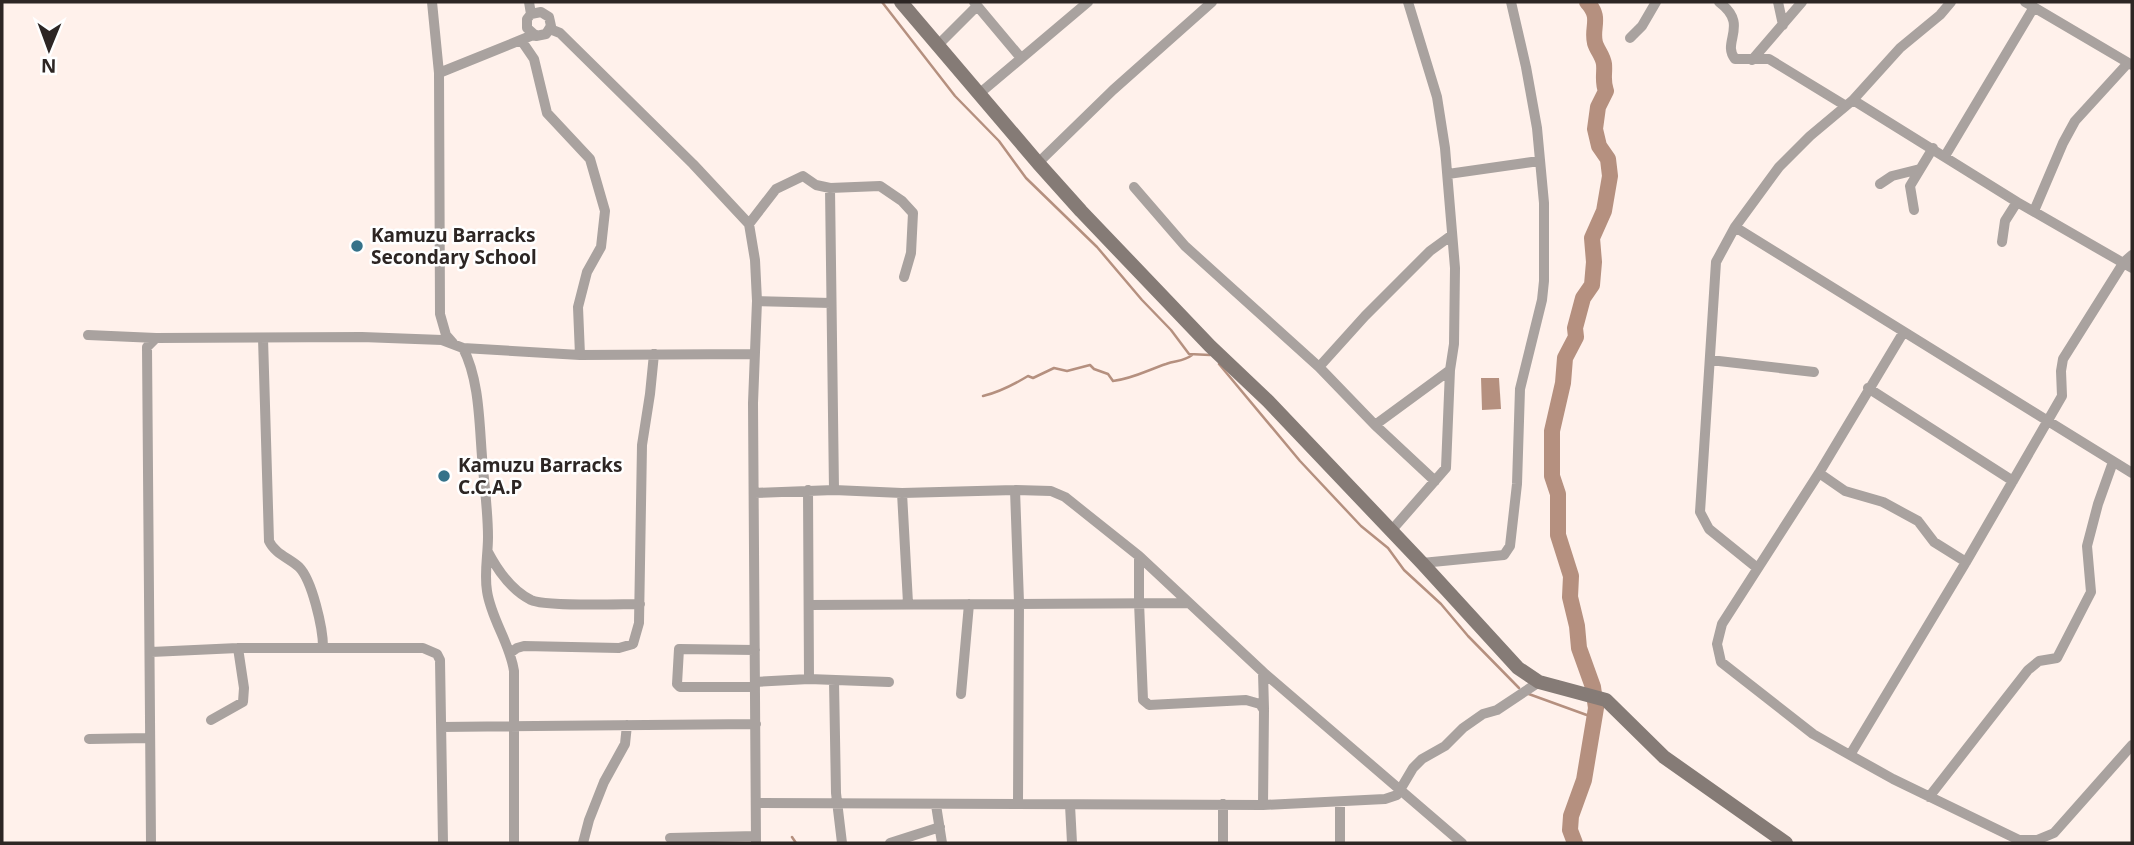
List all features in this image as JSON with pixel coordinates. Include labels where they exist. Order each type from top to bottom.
[{"type":"street","points":[[432,2],[439,73],[440,314],[446,335],[458,345],[470,366],[477,401],[488,551],[485,579],[490,604],[510,653],[514,671],[514,843]]},
{"type":"street","points":[[529,2],[531,14],[526,25],[533,35]]},
{"type":"street","points":[[901,2],[1038,163],[1210,346],[1268,401],[1422,563],[1518,668],[1538,682],[1606,700],[1664,757],[1786,843]]},
{"type":"street","points":[[980,93],[1088,2]]},
{"type":"street","points":[[1038,163],[1113,90],[1212,2]]},
{"type":"street","points":[[1391,531],[1448,463],[1450,370],[1454,344],[1455,268],[1448,174],[1437,97],[1408,2]]},
{"type":"street","points":[[1422,563],[1504,555],[1509,550],[1517,484],[1520,389],[1542,300],[1544,281],[1544,203],[1537,128],[1511,2]]},
{"type":"street","points":[[1630,37],[1642,26],[1656,2]]},
{"type":"street","points":[[1719,2],[1733,15],[1735,28],[1731,56],[1735,59],[1769,59],[1781,64],[1933,148],[2017,202],[2129,262],[2063,359],[2062,396],[1850,755]]},
{"type":"street","points":[[1778,2],[1783,25]]},
{"type":"street","points":[[1752,60],[1802,2]]},
{"type":"street","points":[[1756,567],[1709,529],[1700,512],[1716,262],[1735,227],[1779,167],[1849,103],[1900,48],[1940,15],[1951,2]]},
{"type":"street","points":[[937,46],[976,4],[1021,58]]},
{"type":"street","points":[[1945,156],[2029,5],[2130,64],[2075,121],[2034,211]]},
{"type":"street","points":[[439,73],[533,35],[543,36],[550,29],[551,23],[547,15],[541,12],[531,14]]},
{"type":"street","points":[[550,29],[560,33],[641,111],[749,223],[755,260],[756,840],[670,838]]},
{"type":"street","points":[[521,40],[534,60],[547,113],[590,159],[605,211],[601,247],[587,272],[578,307],[580,355]]},
{"type":"street","points":[[1914,210],[1909,191],[1933,148]]},
{"type":"street","points":[[1448,174],[1539,161]]},
{"type":"street","points":[[1880,184],[1892,176],[1920,169]]},
{"type":"street","points":[[749,223],[776,189],[803,176],[816,185],[831,188],[880,186],[911,208],[913,213],[911,253],[904,277]]},
{"type":"street","points":[[1134,187],[1185,246],[1319,367],[1375,425],[1435,481]]},
{"type":"street","points":[[831,188],[834,489]]},
{"type":"street","points":[[2002,242],[2005,221],[2017,202]]},
{"type":"street","points":[[1735,227],[2132,473]]},
{"type":"street","points":[[1319,367],[1430,251],[1452,235]]},
{"type":"street","points":[[757,301],[831,303]]},
{"type":"street","points":[[1903,332],[1819,473],[1756,567],[1719,630],[1717,650],[1721,662],[1813,734],[1929,797],[2019,840],[2048,841],[2132,745]]},
{"type":"street","points":[[88,335],[442,340],[458,345],[580,355],[754,354]]},
{"type":"street","points":[[150,843],[151,652],[146,361],[147,347],[156,338]]},
{"type":"street","points":[[263,338],[269,541],[272,548],[302,570],[321,619],[323,647]]},
{"type":"street","points":[[510,653],[524,646],[629,646],[637,636],[640,604],[642,445],[654,354]]},
{"type":"street","points":[[1710,360],[1814,372]]},
{"type":"street","points":[[1375,425],[1450,370]]},
{"type":"street","points":[[1868,388],[2013,481]]},
{"type":"street","points":[[1929,797],[2028,670],[2039,661],[2057,658],[2091,592],[2087,546],[2113,462]]},
{"type":"street","points":[[1819,473],[1845,491],[1883,502],[1918,521],[1934,542],[1966,562]]},
{"type":"street","points":[[754,493],[834,489],[902,493],[1015,490],[1051,491],[1065,496],[1139,556],[1263,672],[1462,843]]},
{"type":"street","points":[[808,490],[809,679]]},
{"type":"street","points":[[1015,490],[1018,803]]},
{"type":"street","points":[[902,493],[908,603]]},
{"type":"street","points":[[488,551],[509,583],[533,601],[640,604]]},
{"type":"street","points":[[1139,556],[1145,704],[1247,700],[1260,704],[1264,710]]},
{"type":"street","points":[[809,605],[1189,603]]},
{"type":"street","points":[[961,694],[969,604]]},
{"type":"street","points":[[151,652],[323,647],[423,648],[437,654],[440,660],[443,843]]},
{"type":"street","points":[[211,720],[243,702],[244,688],[238,648]]},
{"type":"street","points":[[755,650],[679,649],[677,684],[680,687],[755,685],[809,679],[889,682]]},
{"type":"street","points":[[1263,672],[1263,805]]},
{"type":"street","points":[[834,681],[834,758],[842,843]]},
{"type":"street","points":[[756,803],[1263,805],[1392,798],[1401,789],[1413,768],[1445,746],[1463,727],[1483,714],[1497,710],[1538,682]]},
{"type":"street","points":[[441,727],[756,724]]},
{"type":"street","points":[[583,843],[604,782],[625,744],[627,725]]},
{"type":"street","points":[[89,739],[150,738]]},
{"type":"street","points":[[1340,802],[1340,843]]},
{"type":"street","points":[[1223,804],[1223,843]]},
{"type":"street","points":[[936,805],[942,843]]},
{"type":"street","points":[[1070,805],[1072,843]]},
{"type":"street","points":[[890,843],[940,827]]},
{"type":"shaded area","points":[[1481,378],[1499,378],[1501,409],[1482,410]]},
{"type":"waterway","points":[[882,2],[955,96],[999,141],[1026,178],[1097,247],[1189,354],[1210,355]]},
{"type":"waterway","points":[[1575,843],[1570,830],[1571,816],[1584,780],[1596,708],[1593,687],[1579,648],[1570,597],[1571,576],[1558,535],[1558,494],[1552,476],[1552,431],[1563,383],[1565,358],[1576,337],[1575,328],[1583,298],[1592,285],[1592,238],[1604,211],[1610,176],[1608,159],[1599,146],[1595,129],[1598,107],[1606,91],[1604,64],[1595,43],[1594,13],[1587,2]]},
{"type":"waterway","points":[[983,396],[1054,368],[1067,371],[1090,365],[1108,374],[1113,381],[1192,355]]},
{"type":"waterway","points":[[1219,364],[1300,461],[1361,526],[1388,548],[1404,570],[1441,604],[1519,688]]},
{"type":"waterway","points":[[1526,693],[1595,718]]},
{"type":"waterway","points":[[792,837],[796,843]]},
{"type":"place","name":"Kamuzu Barracks Secondary School","points":[[357,246]]},
{"type":"place","name":"Kamuzu Barracks C.C.A.P","points":[[444,476]]}]
